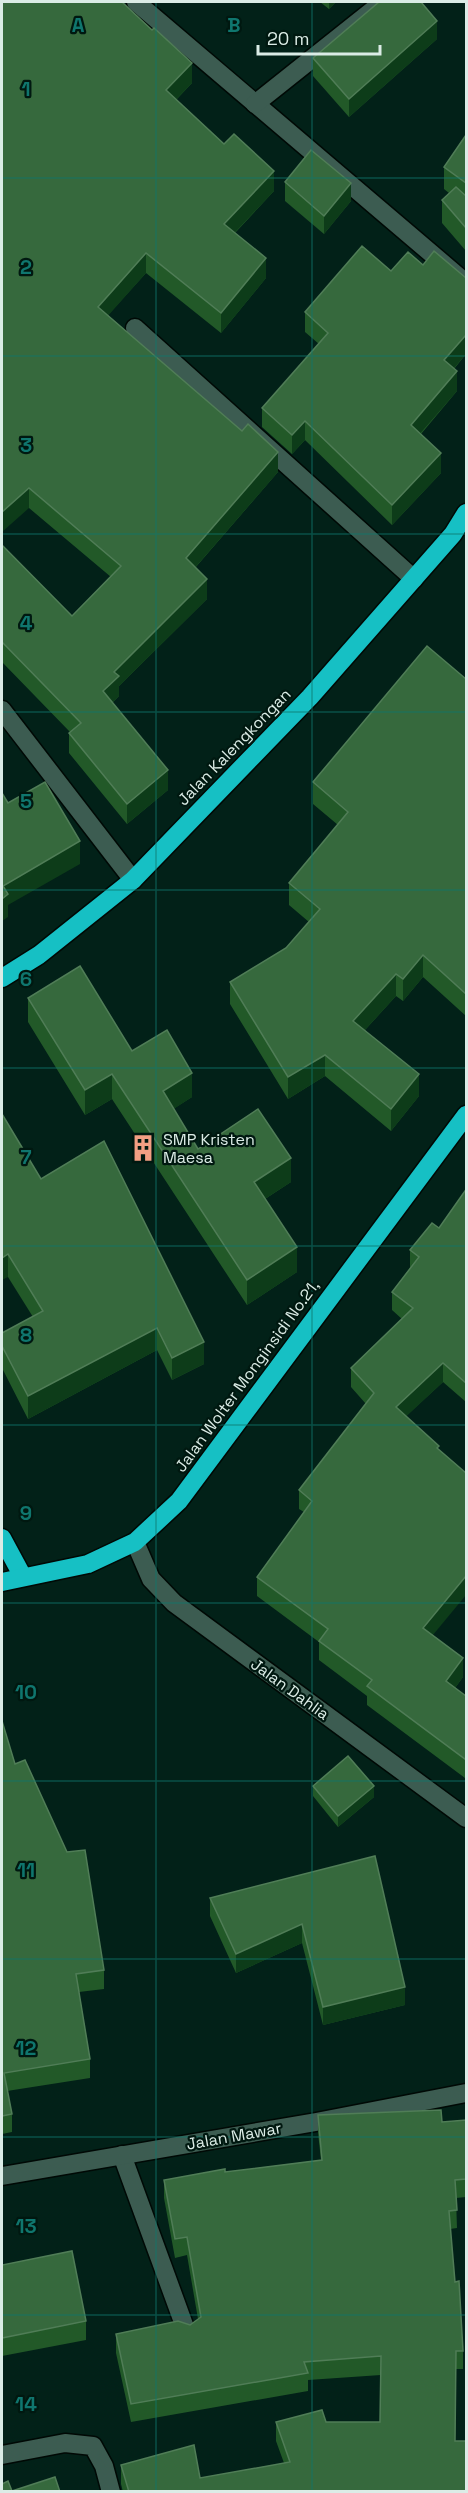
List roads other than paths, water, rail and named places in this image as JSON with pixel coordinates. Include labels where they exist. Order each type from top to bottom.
[{"type":"highway","name":"Jalan Kalengkongan","points":[[2,978],[39,955],[133,880],[310,697],[453,534],[466,513]]},
{"type":"highway","name":"Jalan Wolter Monginsidi No.21,","points":[[2,1582],[88,1564],[135,1542],[179,1501],[466,1115]]},
{"type":"highway","points":[[2,1538],[23,1577]]},
{"type":"street","points":[[136,2],[466,283]]},
{"type":"street","points":[[255,104],[383,2]]},
{"type":"street","points":[[135,328],[414,579]]},
{"type":"street","points":[[2,710],[133,880]]},
{"type":"street","name":"Jalan Dahlia","points":[[135,1542],[151,1579],[174,1603],[466,1818]]},
{"type":"street","name":"Jalan Mawar","points":[[2,2176],[316,2122],[466,2093]]},
{"type":"street","points":[[122,2155],[187,2333]]},
{"type":"street","points":[[2,2455],[65,2443],[93,2446],[104,2466],[111,2492]]},
{"type":"place","name":"SMP Kristen Maesa","points":[[143,1148]]}]
